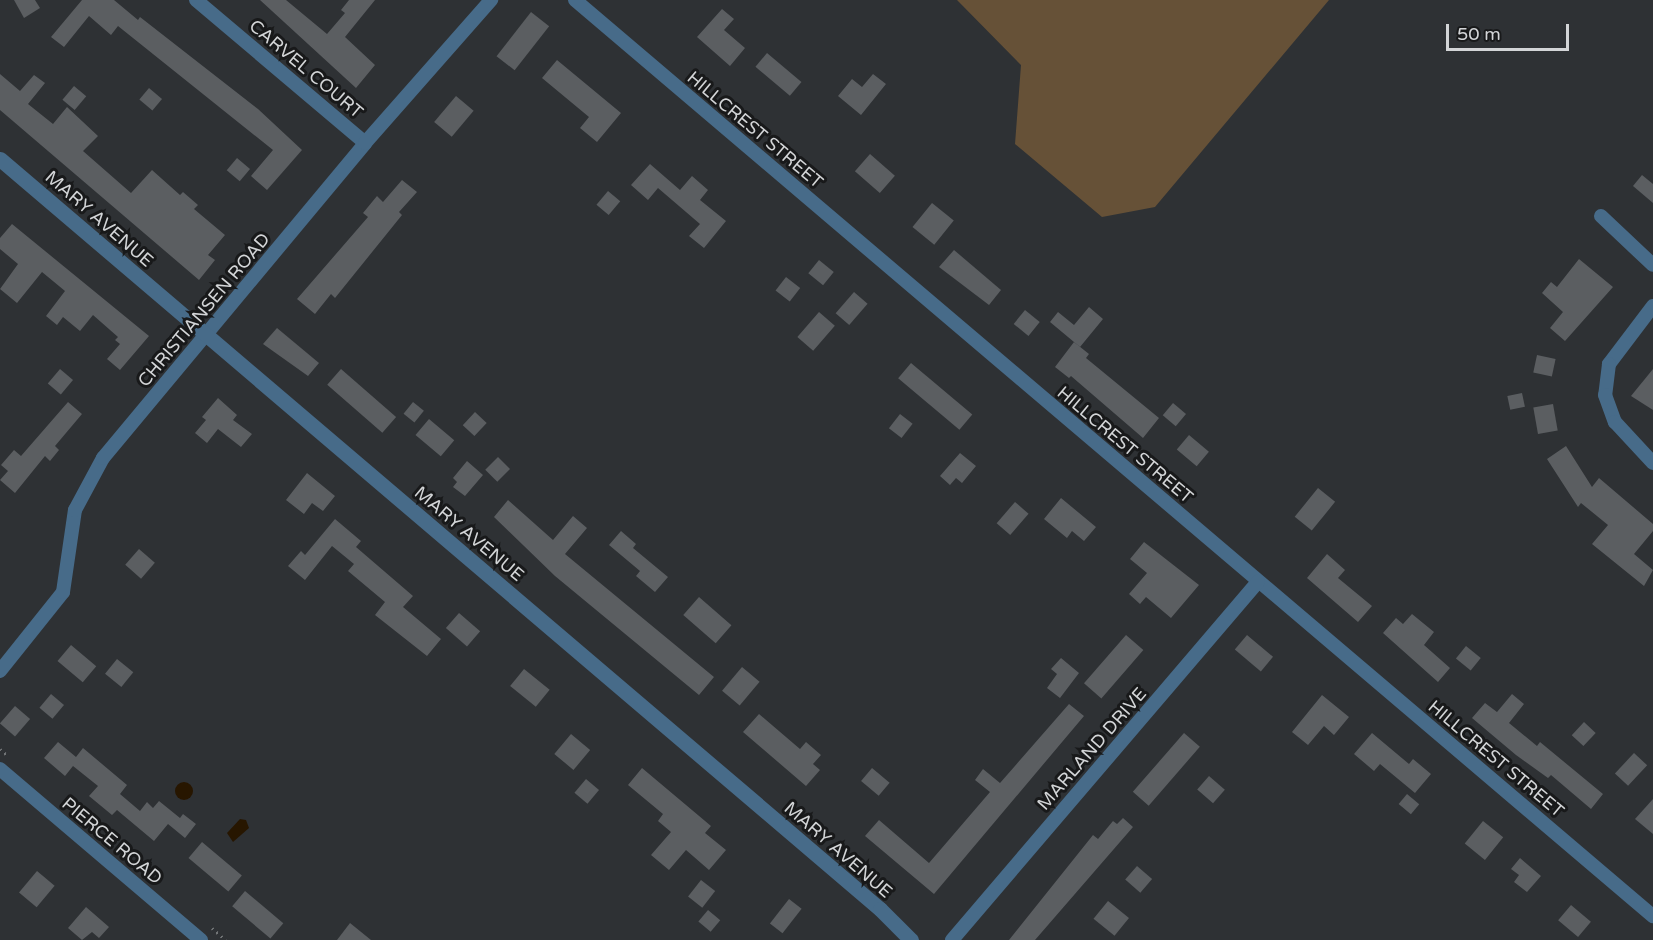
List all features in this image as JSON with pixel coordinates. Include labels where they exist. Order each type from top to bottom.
[{"type":"street","name":"CARVEL COURT","points":[[196,0],[365,143]]},
{"type":"street","name":"CHRISTIANSEN ROAD","points":[[0,671],[63,592],[75,510],[102,458],[365,143],[491,0]]},
{"type":"street","name":"HILLCREST STREET","points":[[575,0],[1653,916]]},
{"type":"street","name":"MARY AVENUE","points":[[0,159],[880,909],[911,940]]},
{"type":"street","points":[[1601,216],[1653,265]]},
{"type":"street","points":[[1653,306],[1609,364],[1605,395],[1615,422],[1653,463]]},
{"type":"street","name":"MARLAND DRIVE","points":[[952,940],[1258,582]]},
{"type":"street","name":"PIERCE ROAD","points":[[0,770],[201,940]]},
{"type":"path","points":[[206,303],[256,243]]},
{"type":"shaded area","points":[[957,0],[1329,0],[1155,207],[1102,217],[1015,144],[1021,65]]},
{"type":"shaded area","points":[[184,782],[192,787],[193,791],[188,799],[184,800],[176,795],[175,791],[180,783]]},
{"type":"shaded area","points":[[240,819],[246,820],[249,828],[233,842],[227,833]]},
{"type":"building","points":[[14,0],[35,0],[40,8],[24,18]]},
{"type":"building","points":[[82,0],[114,0],[138,20],[140,17],[258,109],[302,150],[267,190],[251,176],[273,150],[118,26],[111,35],[89,16],[64,47],[51,37]]},
{"type":"building","points":[[260,0],[286,0],[327,34],[345,13],[341,10],[349,0],[375,0],[345,37],[375,65],[356,88]]},
{"type":"building","points":[[722,9],[734,19],[724,30],[745,48],[730,66],[697,37]]},
{"type":"building","points":[[531,12],[549,26],[515,70],[497,56]]},
{"type":"building","points":[[767,53],[801,82],[790,96],[755,67]]},
{"type":"building","points":[[557,60],[621,113],[597,142],[580,128],[589,117],[542,78]]},
{"type":"building","points":[[0,74],[20,91],[34,75],[45,83],[28,104],[53,124],[67,107],[98,136],[83,151],[131,193],[152,170],[180,195],[183,192],[198,205],[194,209],[225,235],[208,255],[215,260],[199,280],[0,110]]},
{"type":"building","points":[[873,74],[886,84],[861,115],[838,96],[852,79],[862,87]]},
{"type":"building","points":[[74,86],[86,96],[75,110],[62,100]]},
{"type":"building","points":[[149,88],[162,99],[152,110],[139,99]]},
{"type":"building","points":[[456,96],[474,111],[452,137],[434,122]]},
{"type":"building","points":[[870,154],[895,176],[880,193],[855,171]]},
{"type":"building","points":[[237,158],[250,169],[240,181],[227,170]]},
{"type":"building","points":[[650,164],[680,190],[692,176],[708,190],[700,200],[726,221],[704,248],[689,236],[700,224],[658,188],[648,200],[631,185]]},
{"type":"building","points":[[1642,175],[1653,184],[1653,203],[1633,186]]},
{"type":"building","points":[[402,180],[417,192],[399,212],[402,215],[335,298],[331,294],[315,314],[297,299],[368,217],[363,213],[377,196],[383,202]]},
{"type":"building","points":[[608,191],[620,201],[609,215],[596,205]]},
{"type":"building","points":[[932,203],[954,221],[934,245],[912,227]]},
{"type":"building","points":[[12,224],[149,336],[120,370],[107,359],[120,344],[115,340],[118,337],[93,315],[80,331],[63,317],[57,325],[46,316],[65,291],[42,272],[17,303],[0,289],[18,264],[0,249],[0,238]]},
{"type":"building","points":[[954,250],[1001,290],[989,305],[939,267]]},
{"type":"building","points":[[1579,259],[1613,287],[1565,341],[1550,328],[1563,312],[1542,293],[1551,282],[1557,287]]},
{"type":"building","points":[[819,260],[834,272],[823,285],[808,273]]},
{"type":"building","points":[[786,277],[800,288],[790,301],[776,290]]},
{"type":"building","points":[[854,292],[868,304],[849,325],[836,313]]},
{"type":"building","points":[[1089,307],[1103,319],[1080,347],[1050,322],[1058,312],[1074,325]]},
{"type":"building","points":[[1025,310],[1040,322],[1028,336],[1014,324]]},
{"type":"building","points":[[819,312],[835,326],[813,351],[797,337]]},
{"type":"building","points":[[277,328],[319,363],[308,376],[263,344]]},
{"type":"building","points":[[1074,342],[1089,354],[1086,358],[1159,418],[1143,438],[1071,376],[1069,378],[1055,367]]},
{"type":"building","points":[[1537,355],[1556,359],[1552,377],[1533,373]]},
{"type":"building","points":[[911,363],[972,414],[959,430],[898,378]]},
{"type":"building","points":[[60,369],[73,380],[61,394],[48,384]]},
{"type":"building","points":[[341,369],[396,417],[382,433],[327,385]]},
{"type":"building","points":[[1653,369],[1653,410],[1631,396]]},
{"type":"building","points":[[1522,393],[1525,407],[1510,410],[1507,396]]},
{"type":"building","points":[[218,398],[237,415],[233,420],[252,434],[241,447],[218,429],[207,443],[195,433],[206,420],[202,417]]},
{"type":"building","points":[[68,402],[82,414],[55,446],[59,450],[50,461],[45,456],[15,493],[0,480],[8,471],[1,465],[14,450],[21,456]]},
{"type":"building","points":[[413,402],[424,411],[414,422],[404,414]]},
{"type":"building","points":[[1173,403],[1186,414],[1176,426],[1163,415]]},
{"type":"building","points":[[1553,404],[1558,431],[1538,434],[1533,407]]},
{"type":"building","points":[[475,412],[487,423],[474,436],[463,425]]},
{"type":"building","points":[[900,414],[913,424],[902,438],[889,428]]},
{"type":"building","points":[[429,419],[454,440],[441,456],[416,435]]},
{"type":"building","points":[[1189,435],[1209,452],[1197,466],[1177,450]]},
{"type":"building","points":[[1566,446],[1592,487],[1599,478],[1653,524],[1653,531],[1634,554],[1653,570],[1644,586],[1592,544],[1608,525],[1581,503],[1578,507],[1547,459]]},
{"type":"building","points":[[960,453],[976,466],[962,483],[956,478],[950,485],[940,476]]},
{"type":"building","points":[[498,457],[510,469],[497,482],[485,470]]},
{"type":"building","points":[[467,461],[483,475],[465,496],[453,487],[457,482],[453,478]]},
{"type":"building","points":[[307,473],[335,496],[323,511],[312,503],[304,514],[286,500]]},
{"type":"building","points":[[1318,488],[1335,502],[1312,531],[1295,517]]},
{"type":"building","points":[[1061,498],[1096,527],[1084,541],[1072,531],[1067,538],[1044,519]]},
{"type":"building","points":[[508,500],[553,540],[573,516],[587,528],[565,554],[714,677],[699,695],[555,576],[494,517]]},
{"type":"building","points":[[1015,502],[1029,514],[1010,535],[997,523]]},
{"type":"building","points":[[335,519],[361,541],[356,547],[413,596],[403,607],[441,639],[427,656],[375,615],[385,602],[348,571],[354,564],[332,546],[305,580],[288,566],[301,551],[305,555]]},
{"type":"building","points":[[621,531],[636,544],[633,548],[668,577],[655,592],[636,576],[640,571],[609,545]]},
{"type":"building","points":[[1144,542],[1199,585],[1171,618],[1146,597],[1140,604],[1129,594],[1147,573],[1130,559]]},
{"type":"building","points":[[139,549],[155,563],[141,579],[125,565]]},
{"type":"building","points":[[1327,554],[1345,570],[1338,578],[1372,606],[1358,622],[1307,578]]},
{"type":"building","points":[[699,597],[731,625],[716,643],[683,615]]},
{"type":"building","points":[[459,613],[480,631],[467,646],[446,628]]},
{"type":"building","points":[[1412,614],[1434,632],[1424,645],[1450,668],[1438,682],[1383,633],[1396,618],[1403,624]]},
{"type":"building","points":[[1126,635],[1143,650],[1101,698],[1084,683]]},
{"type":"building","points":[[1247,635],[1273,657],[1261,671],[1235,650]]},
{"type":"building","points":[[71,645],[96,666],[83,682],[58,661]]},
{"type":"building","points":[[1466,646],[1481,658],[1471,670],[1456,658]]},
{"type":"building","points":[[1061,658],[1079,673],[1060,698],[1047,688],[1057,674],[1051,669]]},
{"type":"building","points":[[117,659],[133,672],[121,687],[105,674]]},
{"type":"building","points":[[742,667],[760,682],[740,706],[722,691]]},
{"type":"building","points":[[524,669],[550,690],[536,707],[510,686]]},
{"type":"building","points":[[51,694],[64,705],[52,719],[39,708]]},
{"type":"building","points":[[1512,694],[1524,704],[1509,723],[1537,746],[1540,742],[1603,794],[1591,809],[1551,775],[1548,778],[1516,755],[1472,718],[1485,703],[1497,712]]},
{"type":"building","points":[[1322,695],[1349,717],[1334,735],[1324,726],[1308,745],[1292,732]]},
{"type":"building","points":[[1069,704],[1084,716],[934,894],[865,836],[879,820],[929,863],[990,792],[975,780],[983,769],[1000,783]]},
{"type":"building","points":[[15,706],[30,719],[15,736],[0,723]]},
{"type":"building","points":[[759,714],[800,749],[806,742],[821,755],[813,764],[820,770],[806,786],[743,732]]},
{"type":"building","points":[[1584,722],[1596,733],[1583,746],[1572,735]]},
{"type":"building","points":[[1184,733],[1200,747],[1149,806],[1133,792]]},
{"type":"building","points":[[1372,733],[1409,764],[1413,759],[1431,774],[1415,793],[1380,764],[1374,771],[1354,754]]},
{"type":"building","points":[[571,734],[590,750],[573,770],[554,754]]},
{"type":"building","points":[[58,742],[76,757],[83,748],[127,785],[120,794],[140,811],[147,802],[153,808],[159,801],[180,818],[183,814],[196,824],[185,838],[168,824],[154,841],[117,810],[112,815],[89,796],[98,786],[73,766],[65,776],[44,758]]},
{"type":"building","points":[[1634,753],[1647,765],[1628,786],[1615,773]]},
{"type":"building","points":[[642,768],[711,826],[705,833],[726,850],[709,870],[686,850],[669,870],[651,855],[671,832],[658,821],[663,814],[628,785]]},
{"type":"building","points":[[872,768],[890,783],[879,796],[861,781]]},
{"type":"building","points":[[1209,776],[1225,790],[1213,803],[1197,790]]},
{"type":"building","points":[[586,779],[599,790],[587,804],[574,793]]},
{"type":"building","points":[[1407,794],[1419,804],[1411,814],[1399,804]]},
{"type":"building","points":[[1653,799],[1653,834],[1635,819]]},
{"type":"building","points":[[1123,818],[1133,827],[1035,940],[1009,940],[1093,835],[1098,839],[1113,821],[1117,824]]},
{"type":"building","points":[[1483,821],[1503,837],[1485,860],[1465,844]]},
{"type":"building","points":[[202,842],[242,875],[228,892],[189,858]]},
{"type":"building","points":[[1520,858],[1541,876],[1527,892],[1514,882],[1519,875],[1511,869]]},
{"type":"building","points":[[1137,866],[1152,879],[1140,893],[1125,880]]},
{"type":"building","points":[[37,871],[55,886],[37,907],[19,892]]},
{"type":"building","points":[[701,880],[715,891],[702,908],[688,897]]},
{"type":"building","points":[[245,891],[283,923],[270,938],[232,906]]},
{"type":"building","points":[[789,899],[802,909],[783,933],[770,923]]},
{"type":"building","points":[[1108,901],[1129,918],[1115,936],[1094,919]]},
{"type":"building","points":[[1571,905],[1591,922],[1578,937],[1558,920]]},
{"type":"building","points":[[86,907],[109,927],[99,938],[92,932],[82,940],[68,928]]},
{"type":"building","points":[[708,910],[720,920],[711,932],[698,921]]},
{"type":"building","points":[[350,923],[371,940],[337,940]]}]
